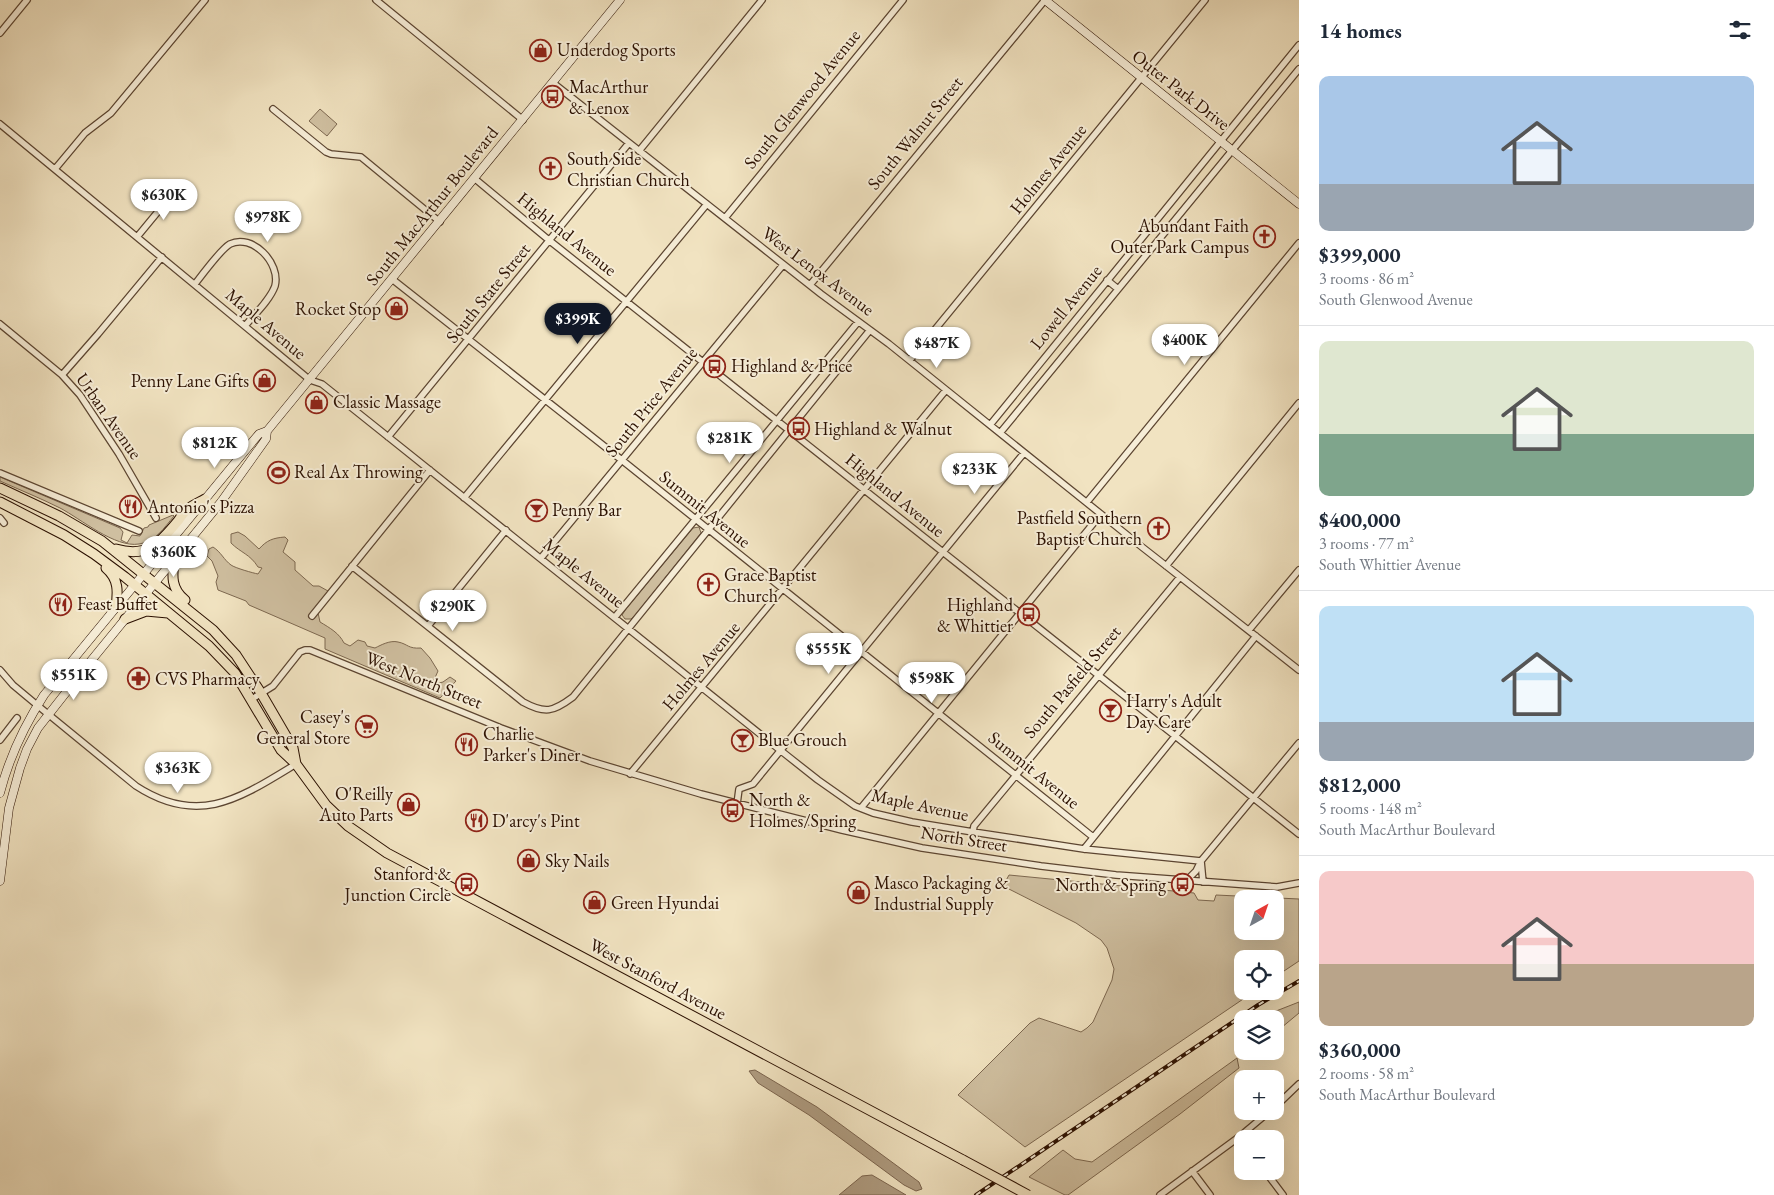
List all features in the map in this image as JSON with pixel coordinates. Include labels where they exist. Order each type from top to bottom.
[{"type":"main road","name":"South MacArthur Boulevard","points":[[0,793],[13,753],[37,705],[259,434],[267,431],[310,380],[620,0]]},
{"type":"main road","name":"Outer Park Drive","points":[[1045,0],[1299,204]]},
{"type":"main road","name":"South MacArthur Boulevard","points":[[0,881],[6,828],[14,786],[27,749],[38,728],[221,502],[266,439],[267,431]]},
{"type":"main road","points":[[0,488],[59,516],[115,548],[132,552],[151,548],[164,538],[188,509],[205,499]]},
{"type":"main road","points":[[0,502],[49,528],[57,538],[86,555],[112,574],[117,585],[116,607]]},
{"type":"main road","name":"West Stanford Avenue","points":[[49,528],[94,554],[168,612],[223,660],[235,673],[252,699],[281,750],[296,764],[326,805],[348,826],[378,848],[1028,1195]]},
{"type":"main road","name":"West Stanford Avenue","points":[[104,542],[209,627],[236,655],[262,693],[293,748],[296,764]]},
{"type":"main road","points":[[174,559],[172,578],[176,592],[206,618],[209,627]]},
{"type":"main road","points":[[125,619],[146,611],[168,612]]},
{"type":"street","points":[[0,33],[27,0]]},
{"type":"street","points":[[55,169],[85,133],[116,108],[205,0]]},
{"type":"street","points":[[376,0],[523,120]]},
{"type":"street","points":[[639,151],[762,0]]},
{"type":"street","name":"South Glenwood Avenue","points":[[725,218],[903,0]]},
{"type":"street","name":"South Walnut Street","points":[[810,285],[1045,0]]},
{"type":"street","name":"Holmes Avenue","points":[[912,358],[1206,0]]},
{"type":"street","name":"Lowell Avenue","points":[[990,425],[1299,45]]},
{"type":"street","name":"Lowell Avenue","points":[[1000,433],[1299,69]]},
{"type":"street","name":"West Lenox Avenue","points":[[553,83],[858,322],[912,358],[946,390],[1024,453],[1299,670]]},
{"type":"street","points":[[273,110],[326,152],[362,157],[440,222]]},
{"type":"street","name":"Maple Avenue","points":[[0,124],[310,380],[322,384],[840,796],[873,814],[912,822],[1084,849],[1201,861]]},
{"type":"street","name":"South State Street","points":[[388,437],[629,143]]},
{"type":"street","name":"Highland Avenue","points":[[474,178],[550,241],[1299,834]]},
{"type":"street","points":[[137,237],[175,191]]},
{"type":"street","points":[[464,498],[707,204]]},
{"type":"street","points":[[195,284],[229,245],[244,242],[261,250],[272,266],[276,282],[269,297],[245,326]]},
{"type":"street","points":[[1087,502],[1299,243]]},
{"type":"street","points":[[62,375],[162,257]]},
{"type":"street","name":"South Price Avenue","points":[[541,558],[623,461],[783,264]]},
{"type":"street","name":"Summit Avenue","points":[[392,279],[784,589],[1093,837]]},
{"type":"street","points":[[1107,280],[1118,289]]},
{"type":"street","points":[[615,617],[858,322]]},
{"type":"street","name":"Urban Avenue","points":[[0,324],[62,375],[80,394],[119,454],[156,518]]},
{"type":"street","points":[[352,566],[523,702],[541,710],[554,709],[572,697],[870,330]]},
{"type":"street","name":"Holmes Avenue","points":[[630,774],[946,390]]},
{"type":"street","points":[[1166,566],[1299,403]]},
{"type":"street","points":[[737,804],[739,789],[752,784],[1024,453]]},
{"type":"street","points":[[312,616],[430,470]]},
{"type":"street","points":[[0,473],[139,531]]},
{"type":"street","points":[[861,808],[1101,514]]},
{"type":"street","points":[[428,626],[506,530]]},
{"type":"street","points":[[1249,630],[1299,570]]},
{"type":"street","name":"South Pasfield Street","points":[[972,832],[974,826],[1180,577]]},
{"type":"street","points":[[1084,849],[1256,636]]},
{"type":"street","name":"West North Street","points":[[252,699],[277,681],[300,652],[310,650],[501,728],[630,774]]},
{"type":"street","points":[[0,670],[37,705],[136,786],[150,795],[180,805],[204,806],[228,801],[296,764]]},
{"type":"street","points":[[0,740],[17,718]]},
{"type":"street","points":[[1186,880],[1196,871],[1201,861],[1299,743]]},
{"type":"street","name":"North Street","points":[[630,774],[737,804],[842,830],[944,852],[1070,870],[1203,882],[1277,887],[1299,883]]},
{"type":"street","points":[[1201,861],[1203,882]]},
{"type":"street","points":[[1284,1098],[1299,1084]]},
{"type":"street","points":[[1250,1130],[1261,1120]]},
{"type":"street","points":[[1160,1195],[1234,1144]]},
{"type":"street","points":[[1192,1171],[1210,1195]]},
{"type":"street","points":[[1272,1180],[1283,1195]]},
{"type":"shaded area","points":[[320,109],[337,124],[327,136],[309,121]]},
{"type":"shaded area","points":[[0,477],[120,528],[123,532],[121,540],[127,543],[132,535],[140,536],[144,528],[149,525],[174,516],[159,534],[145,543],[130,544],[119,542],[98,532],[60,508],[0,481]]},
{"type":"shaded area","points":[[699,527],[701,533],[636,614],[631,619],[625,619],[622,615],[626,609],[693,528]]},
{"type":"shaded area","points":[[238,532],[259,549],[265,543],[274,539],[285,537],[288,540],[283,552],[295,562],[295,570],[313,586],[319,586],[328,591],[317,608],[320,622],[337,634],[344,643],[350,646],[358,640],[365,642],[367,646],[375,648],[386,643],[395,642],[413,648],[421,648],[438,671],[434,680],[439,683],[450,677],[456,681],[440,698],[325,649],[325,638],[218,590],[216,582],[218,576],[212,561],[207,556],[209,549],[213,547],[226,561],[240,569],[258,574],[262,568],[258,567],[252,559],[231,543],[231,534]]},
{"type":"shaded area","points":[[1009,875],[1194,893],[1198,900],[1214,901],[1216,895],[1234,896],[1234,940],[1284,940],[1284,898],[1299,899],[1299,961],[1284,971],[1284,950],[1234,950],[1234,1000],[1242,1000],[1025,1147],[958,1095],[1030,1023],[1039,1018],[1081,1032],[1093,1022],[1112,980],[1114,969],[1107,948],[1101,940],[1076,923],[1003,886]]},
{"type":"shaded area","points":[[1299,1002],[1299,1013],[1284,1026],[1284,1010],[1279,1010]]},
{"type":"shaded area","points":[[1234,1060],[1237,1060],[1239,1068],[1180,1114],[1068,1195],[1029,1177],[1063,1150],[1075,1159],[1092,1162]]},
{"type":"shaded area","points":[[755,1070],[817,1107],[919,1182],[922,1189],[916,1191],[904,1185],[809,1115],[758,1083],[749,1071]]},
{"type":"shaded area","points":[[872,1175],[906,1195],[839,1195],[862,1176]]},
{"type":"railway","points":[[976,1195],[1258,1005],[1299,981]]},
{"type":"place","name":"Underdog Sports","points":[[541,50]]},
{"type":"place","name":"MacArthur & Lenox","points":[[553,97]]},
{"type":"place","name":"South Side Christian Church","points":[[551,169]]},
{"type":"place","name":"Abundant Faith Outer Park Campus","points":[[1265,236]]},
{"type":"place","name":"Rocket Stop","points":[[397,309]]},
{"type":"place","name":"Highland & Price","points":[[715,366]]},
{"type":"place","name":"Penny Lane Gifts","points":[[265,381]]},
{"type":"place","name":"Classic Massage","points":[[317,402]]},
{"type":"place","name":"Highland & Walnut","points":[[798,429]]},
{"type":"place","name":"Real Ax Throwing","points":[[278,472]]},
{"type":"place","name":"Antonio's Pizza","points":[[131,507]]},
{"type":"place","name":"Penny Bar","points":[[536,510]]},
{"type":"place","name":"Pastfield Southern Baptist Church","points":[[1158,528]]},
{"type":"place","name":"Grace Baptist Church","points":[[708,585]]},
{"type":"place","name":"Feast Buffet","points":[[61,604]]},
{"type":"place","name":"Highland & Whittier","points":[[1029,615]]},
{"type":"place","name":"CVS Pharmacy","points":[[139,679]]},
{"type":"place","name":"Harry's Adult Day Care","points":[[1110,711]]},
{"type":"place","name":"Casey's General Store","points":[[366,727]]},
{"type":"place","name":"Blue Grouch","points":[[742,740]]},
{"type":"place","name":"Charlie Parker's Diner","points":[[467,744]]},
{"type":"place","name":"O'Reilly Auto Parts","points":[[409,804]]},
{"type":"place","name":"North & Holmes/Spring","points":[[733,810]]},
{"type":"place","name":"D'arcy's Pint","points":[[476,821]]},
{"type":"place","name":"Sky Nails","points":[[529,861]]},
{"type":"place","name":"Stanford & Junction Circle","points":[[467,884]]},
{"type":"place","name":"North & Spring","points":[[1182,885]]},
{"type":"place","name":"Masco Packaging & Industrial Supply","points":[[858,893]]},
{"type":"place","name":"Green Hyundai","points":[[595,903]]}]
